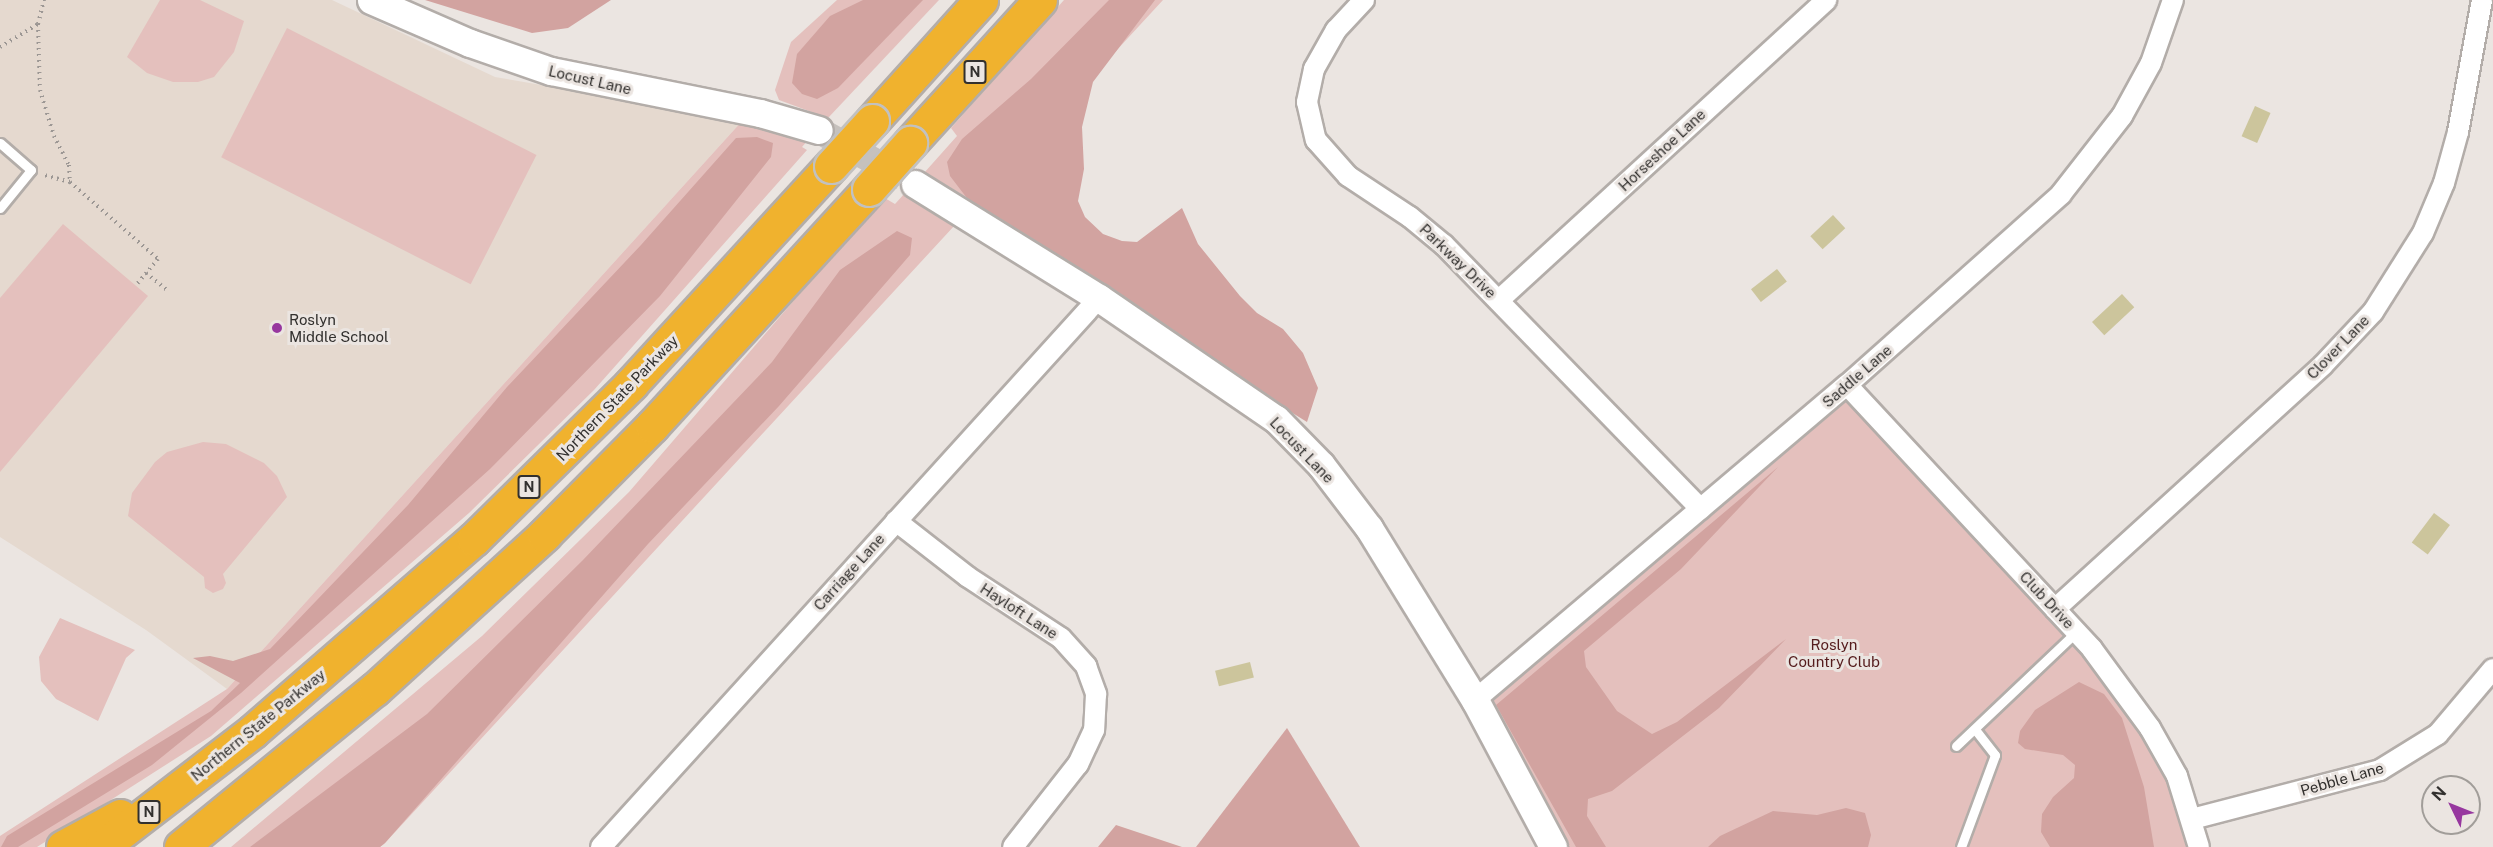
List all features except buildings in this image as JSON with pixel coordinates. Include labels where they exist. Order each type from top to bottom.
[{"type":"highway","name":"Northern State Parkway","points":[[102,847],[196,776],[365,637],[527,489],[639,377],[981,0]]},
{"type":"highway","name":"N","points":[[181,847],[316,739],[439,633],[592,488],[869,189],[1040,0]]},
{"type":"highway","points":[[215,847],[316,739]]},
{"type":"highway","points":[[63,847],[196,776]]},
{"type":"street","name":"Locust Lane","points":[[371,0],[470,43],[542,69],[760,113],[819,130]]},
{"type":"street","name":"Parkway Drive","points":[[1364,0],[1335,30],[1314,69],[1307,102],[1316,140],[1331,162],[1426,229],[1499,300],[1701,509]]},
{"type":"street","name":"Horseshoe Lane","points":[[1499,300],[1826,0]]},
{"type":"street","name":"Saddle Lane","points":[[1475,700],[1847,386],[2035,219],[2093,158],[2122,116],[2151,63],[2173,0]]},
{"type":"street","name":"Clover Lane","points":[[2055,609],[2323,365],[2386,293],[2423,233],[2444,183],[2458,132],[2482,0]]},
{"type":"street","name":"Locust Lane","points":[[915,184],[1098,298],[1276,419],[1321,465],[1369,528],[1475,700],[1553,847]]},
{"type":"street","name":"Carriage Lane","points":[[601,847],[1098,298]]},
{"type":"street","name":"Club Drive","points":[[1847,386],[2076,632],[2150,728],[2177,776],[2199,847]]},
{"type":"street","name":"Hayloft Lane","points":[[896,521],[968,577],[1061,638],[1089,675],[1096,694],[1090,739],[1078,764],[1013,847]]},
{"type":"street","name":"Pebble Lane","points":[[2192,819],[2380,770],[2438,734],[2493,669]]},
{"type":"lane","points":[[0,143],[31,170],[0,208]]},
{"type":"lane","points":[[1956,746],[2076,632]]},
{"type":"lane","points":[[1962,847],[1995,755],[1975,729]]},
{"type":"path","points":[[44,0],[38,24],[40,90],[47,118],[69,165],[70,182]]},
{"type":"path","points":[[0,47],[38,24]]},
{"type":"path","points":[[31,170],[70,182],[158,259],[135,285]]},
{"type":"path","points":[[146,273],[168,291]]},
{"type":"shaded area","name":"Roslyn Middle School","points":[[0,0],[332,0],[495,77],[743,120],[227,689],[146,630],[0,537]]},
{"type":"shaded area","points":[[425,0],[611,0],[568,28],[532,33]]},
{"type":"shaded area","points":[[863,0],[923,0],[838,88],[817,99],[802,94],[792,83],[797,54],[830,16]]},
{"type":"shaded area","points":[[1109,0],[1155,0],[1093,82],[1082,127],[1084,169],[1078,201],[1085,217],[1103,234],[1122,241],[1137,242],[1182,208],[1198,244],[1240,296],[1257,313],[1283,329],[1303,353],[1318,388],[1307,422],[1220,368],[1176,333],[1133,312],[1065,261],[973,206],[950,176],[947,162],[962,139],[1031,79]]},
{"type":"shaded area","points":[[2255,106],[2271,113],[2257,143],[2242,136]]},
{"type":"shaded area","points":[[757,137],[773,143],[771,157],[660,296],[490,469],[241,693],[152,765],[18,847],[1,847],[7,836],[211,711],[240,683],[193,658],[210,656],[233,661],[270,649],[408,505],[507,387],[641,245],[736,138]]},
{"type":"shaded area","points":[[1833,215],[1845,228],[1823,249],[1810,236]]},
{"type":"shaded area","points":[[897,231],[912,238],[910,255],[779,406],[648,544],[385,843],[380,847],[250,847],[427,714],[583,560],[772,362],[840,270]]},
{"type":"shaded area","points":[[1777,269],[1787,282],[1761,302],[1751,289]]},
{"type":"shaded area","points":[[2122,294],[2134,307],[2104,335],[2092,322]]},
{"type":"shaded area","points":[[1778,467],[1681,569],[1584,651],[1586,667],[1617,711],[1652,734],[1677,722],[1786,639],[1719,708],[1612,791],[1588,799],[1587,816],[1606,847],[1576,847],[1496,705]]},
{"type":"shaded area","points":[[2434,513],[2450,525],[2428,555],[2412,543]]},
{"type":"shaded area","points":[[1250,662],[1254,678],[1219,686],[1215,671]]},
{"type":"shaded area","points":[[2079,682],[2104,694],[2122,718],[2144,787],[2154,847],[2050,847],[2041,832],[2042,814],[2053,797],[2074,778],[2075,765],[2063,755],[2025,749],[2018,743],[2020,731],[2035,710]]},
{"type":"shaded area","points":[[1287,728],[1360,847],[1196,847]]},
{"type":"shaded area","points":[[1846,808],[1865,813],[1871,835],[1868,847],[1708,847],[1720,836],[1773,811],[1817,815]]},
{"type":"shaded area","points":[[1116,825],[1182,847],[1098,847]]},
{"type":"green space","points":[[160,0],[200,0],[244,21],[234,52],[214,77],[198,82],[173,82],[147,73],[127,57]]},
{"type":"green space","points":[[837,0],[939,0],[828,118],[779,100],[775,90],[791,42]]},
{"type":"green space","points":[[1064,0],[1163,0],[973,206],[924,173],[957,136],[951,128]]},
{"type":"green space","points":[[287,28],[536,155],[471,284],[221,157]]},
{"type":"green space","points":[[743,120],[808,140],[802,147],[807,150],[594,390],[469,513],[211,736],[37,847],[0,847],[0,836],[227,689]]},
{"type":"green space","points":[[905,193],[955,225],[385,843],[380,847],[231,847],[482,636],[629,492],[883,197],[895,204]]},
{"type":"green space","points":[[63,224],[148,296],[0,472],[0,298]]},
{"type":"green space","name":"Roslyn Country Club","points":[[1850,386],[2150,728],[2197,847],[1553,847],[1475,700]]},
{"type":"green space","points":[[203,442],[226,444],[264,463],[277,476],[287,497],[223,574],[226,583],[223,589],[213,593],[205,588],[204,577],[128,516],[132,493],[155,462],[167,452]]},
{"type":"green space","points":[[60,618],[135,650],[126,658],[98,721],[56,699],[41,681],[39,657]]},
{"type":"tunnel","points":[[819,130],[903,177]]},
{"type":"place","name":"Roslyn Middle School","points":[[277,328]]}]
